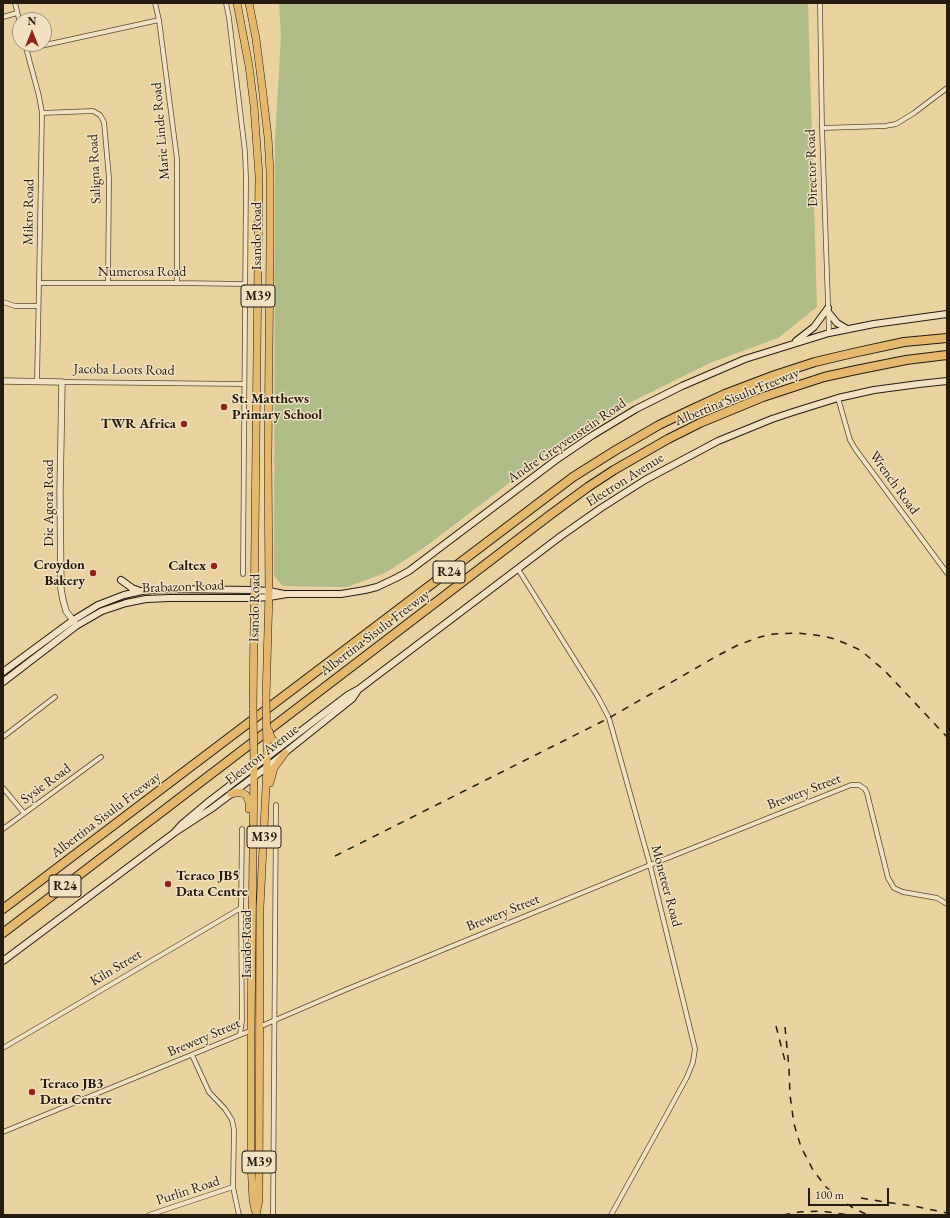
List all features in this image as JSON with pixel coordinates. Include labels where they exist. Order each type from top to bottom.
[{"type":"highway","name":"Albertina Sisulu Freeway","points":[[3,909],[573,477],[616,450],[659,425],[688,411],[725,394],[775,375],[853,352],[904,342],[947,338]]},
{"type":"highway","name":"Albertina Sisulu Freeway","points":[[3,932],[588,487],[614,470],[668,439],[700,423],[770,395],[824,377],[880,364],[947,355]]},
{"type":"main road","name":"Isando Road","points":[[237,3],[249,66],[253,100],[258,176],[251,1030],[251,1163],[253,1200],[256,1214]]},
{"type":"main road","name":"Isando Road","points":[[249,3],[262,86],[268,137],[270,172],[269,594],[266,698],[267,767],[260,907],[259,1200],[256,1214]]},
{"type":"main road","points":[[792,344],[814,327],[828,310],[837,322],[847,329]]},
{"type":"main road","name":"Andre Greyvenstein Road","points":[[269,594],[326,595],[353,593],[377,587],[396,578],[424,560],[556,460],[593,435],[631,412],[707,374],[745,359],[829,333],[913,318],[947,314]]},
{"type":"main road","name":"Electron Avenue","points":[[174,833],[194,813],[254,764],[282,747],[352,699],[359,689],[518,569],[601,508],[644,480],[718,441],[772,419],[838,398],[874,390],[947,381]]},
{"type":"main road","points":[[121,580],[132,588],[142,591]]},
{"type":"main road","name":"Brabazon Road","points":[[3,682],[92,608],[124,595],[162,589],[254,590],[269,594]]},
{"type":"main road","name":"Brabazon Road","points":[[3,672],[74,623],[126,602],[169,598],[254,598],[269,594]]},
{"type":"main road","points":[[14,664],[19,670]]},
{"type":"main road","points":[[266,725],[272,739],[282,747],[274,768],[266,797]]},
{"type":"main road","name":"Electron Avenue","points":[[3,961],[174,833],[185,827],[267,767],[282,747]]},
{"type":"main road","points":[[231,794],[240,792],[246,795],[249,802],[250,820],[252,824]]},
{"type":"street","name":"Marie Linde Road","points":[[155,3],[159,20],[177,159],[177,283]]},
{"type":"street","name":"Isando Road","points":[[226,3],[245,152],[243,574]]},
{"type":"street","name":"Director Road","points":[[820,3],[822,128],[829,333]]},
{"type":"street","points":[[52,41],[159,20]]},
{"type":"street","name":"Mikro Road","points":[[28,52],[42,113],[37,382]]},
{"type":"street","points":[[822,128],[885,126],[896,124],[914,113],[947,88]]},
{"type":"street","name":"Saligna Road","points":[[42,113],[93,110],[100,115],[104,122],[109,178],[108,283]]},
{"type":"street","name":"Numerosa Road","points":[[39,283],[245,284]]},
{"type":"street","points":[[3,302],[15,306],[38,306]]},
{"type":"street","name":"Jacoba Loots Road","points":[[3,381],[244,384]]},
{"type":"street","name":"Die Agora Road","points":[[62,382],[60,493],[61,589],[62,600],[66,611],[74,623]]},
{"type":"street","name":"Wrench Road","points":[[838,398],[850,440],[856,450],[947,573]]},
{"type":"street","name":"Moneteer Road","points":[[518,569],[598,697],[609,718],[650,865],[694,1041],[695,1055],[691,1068],[611,1215]]},
{"type":"street","points":[[3,736],[55,697]]},
{"type":"street","name":"Sysie Road","points":[[3,829],[102,757]]},
{"type":"street","name":"Brewery Street","points":[[3,1132],[650,865],[855,784],[862,787],[867,793],[890,883],[894,888],[903,892],[936,898],[947,904]]},
{"type":"street","points":[[3,788],[24,813]]},
{"type":"street","points":[[273,1215],[276,805]]},
{"type":"street","points":[[240,1034],[242,1021],[242,829]]},
{"type":"street","name":"Kiln Street","points":[[3,1048],[241,908]]},
{"type":"street","points":[[192,1055],[209,1092],[225,1109],[232,1120],[234,1130],[233,1187],[239,1215]]},
{"type":"street","name":"Purlin Road","points":[[149,1215],[233,1187]]},
{"type":"green space","points":[[279,3],[808,3],[817,307],[778,338],[710,363],[611,412],[546,455],[425,547],[385,573],[347,587],[283,586],[274,576],[275,139],[281,36]]},
{"type":"railway","points":[[335,856],[609,718],[738,645],[760,637],[774,634],[798,633],[823,636],[835,639],[858,649],[885,671],[947,737]]},
{"type":"railway","points":[[776,1026],[785,1061]]},
{"type":"railway","points":[[785,1027],[790,1095],[794,1124],[801,1147],[813,1170],[826,1187],[844,1202],[868,1215]]},
{"type":"railway","points":[[861,1198],[914,1206],[947,1213]]},
{"type":"railway","points":[[783,1215],[799,1212],[822,1211],[848,1215]]},
{"type":"place","name":"St. Matthews Primary School","points":[[224,407]]},
{"type":"place","name":"TWR Africa","points":[[184,424]]},
{"type":"place","name":"Caltex","points":[[214,566]]},
{"type":"place","name":"Croydon Bakery","points":[[93,573]]},
{"type":"place","name":"Teraco JB5 Data Centre","points":[[168,884]]},
{"type":"place","name":"Teraco JB3 Data Centre","points":[[32,1092]]}]
